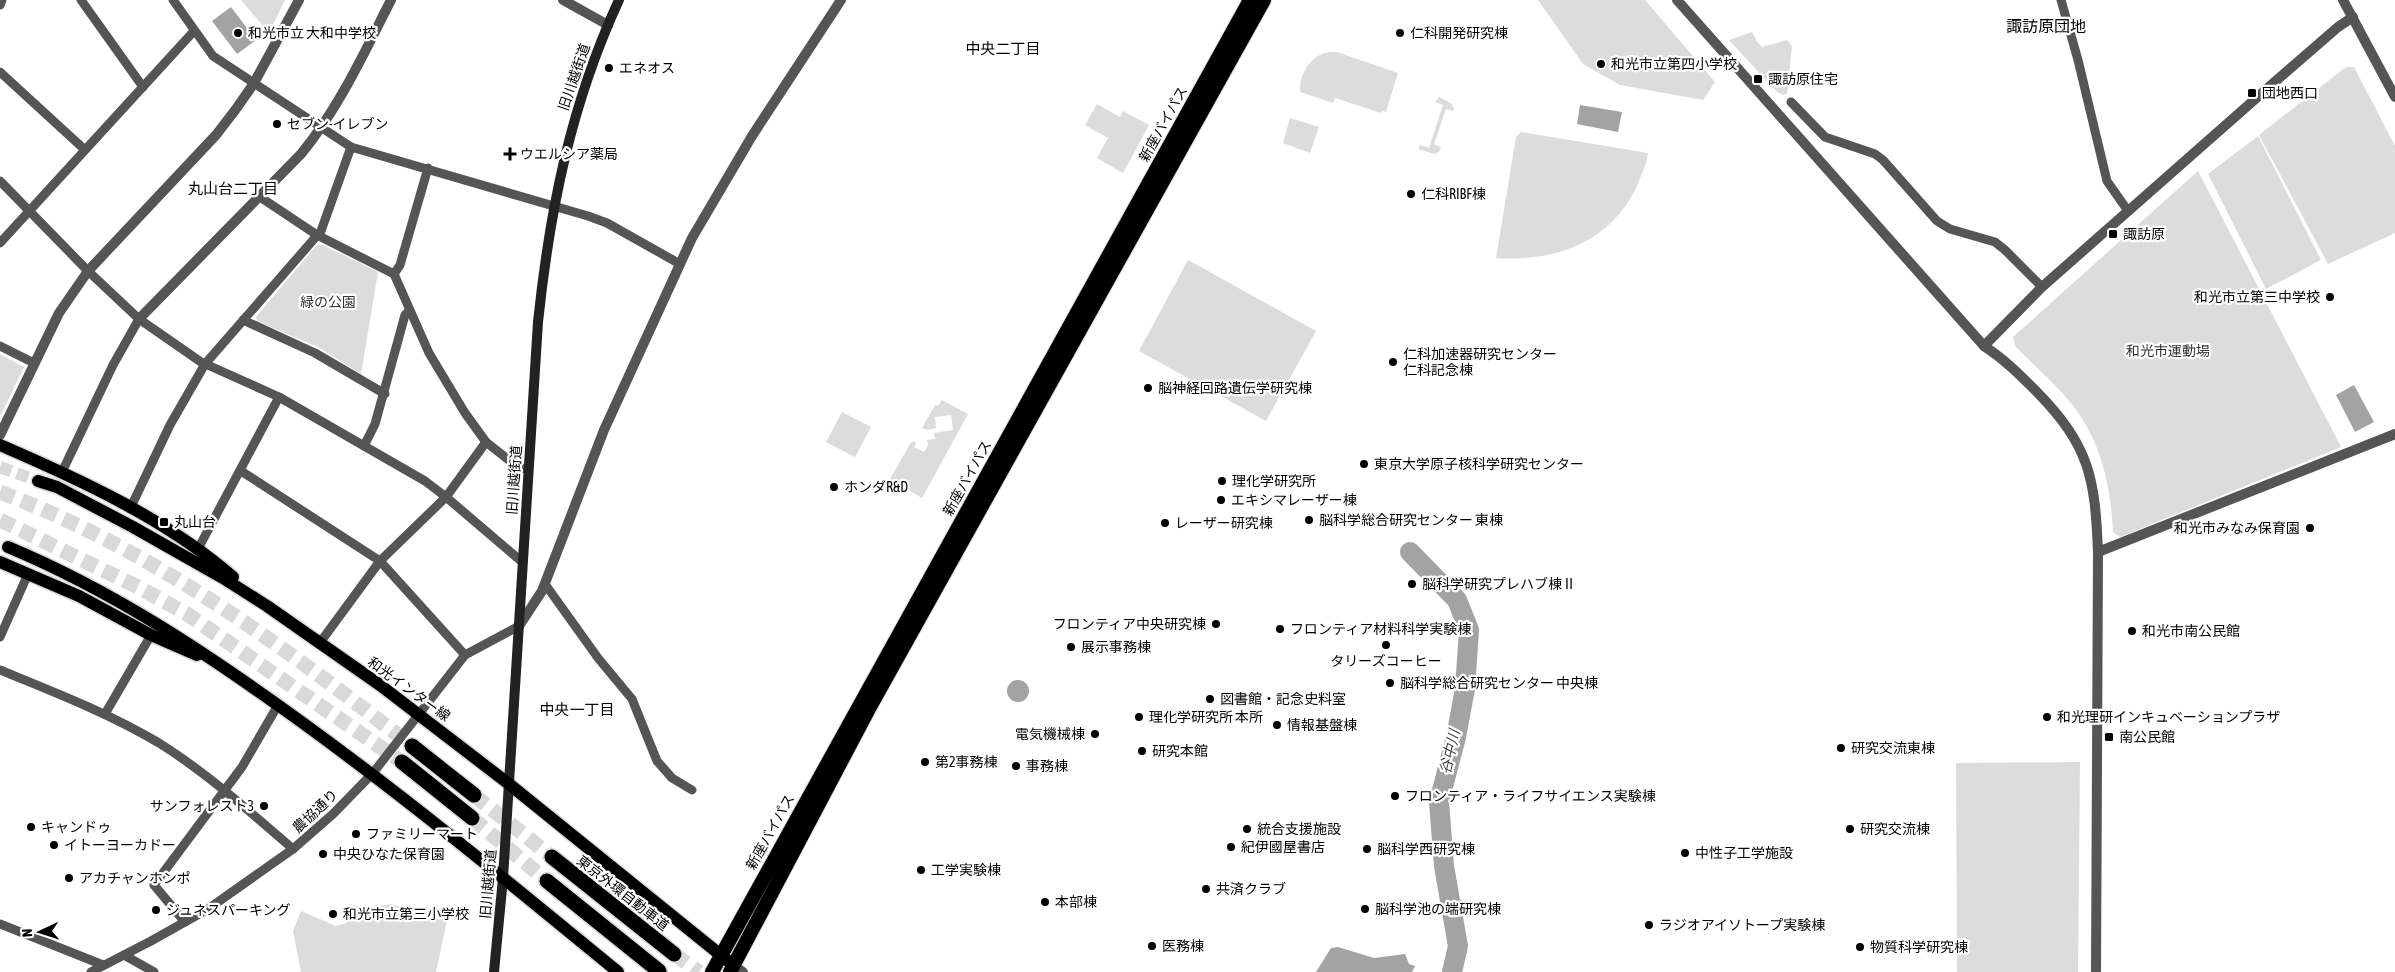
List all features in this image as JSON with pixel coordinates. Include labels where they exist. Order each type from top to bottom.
[{"type":"highway","name":"新座バイパス","points":[[735,970],[871,705],[1264,0]]},
{"type":"highway","name":"新座バイパス","points":[[712,972],[1244,2]]},
{"type":"highway","points":[[412,746],[474,795]]},
{"type":"highway","points":[[402,762],[472,818]]},
{"type":"highway","name":"東京外環自動車道","points":[[552,857],[674,954]]},
{"type":"highway","points":[[547,881],[659,971]]},
{"type":"main road","name":"旧川越街道","points":[[494,972],[502,878],[538,322],[546,249],[553,205],[576,113],[608,24],[619,0]]},
{"type":"main road","points":[[0,445],[62,472],[130,509],[198,550],[267,606]]},
{"type":"main road","name":"和光インター線","points":[[38,481],[57,488],[133,527],[267,606],[419,712],[721,955],[735,970]]},
{"type":"main road","points":[[8,546],[131,608],[183,638],[227,668],[373,773],[618,972]]},
{"type":"main road","points":[[0,562],[79,596],[151,635],[227,668]]},
{"type":"street","points":[[0,6],[2,0]]},
{"type":"street","points":[[81,0],[143,87]]},
{"type":"street","points":[[173,0],[213,56],[350,147],[553,205],[606,223],[680,264]]},
{"type":"street","points":[[0,435],[59,313],[88,271],[216,135],[254,83],[298,0]]},
{"type":"street","points":[[62,472],[102,387],[139,319],[260,197],[322,128],[391,0]]},
{"type":"street","points":[[564,0],[608,24]]},
{"type":"street","points":[[519,626],[545,584],[604,430],[692,238],[752,136],[841,0]]},
{"type":"street","points":[[1677,0],[1984,346],[2009,363],[2048,404],[2077,440],[2093,486],[2098,552],[2096,972]]},
{"type":"street","points":[[2061,0],[2088,98],[2107,181],[2128,210]]},
{"type":"street","points":[[2343,0],[2395,97]]},
{"type":"street","points":[[1984,346],[2042,287],[2128,210],[2293,66],[2353,17]]},
{"type":"street","points":[[0,243],[28,210],[194,31]]},
{"type":"street","points":[[0,72],[84,149]]},
{"type":"street","points":[[1791,102],[1825,138],[1875,154],[1883,160],[1936,221],[1950,229],[1994,242],[2005,250],[2042,287]]},
{"type":"street","points":[[130,509],[170,424],[205,364],[321,231],[350,147]]},
{"type":"street","points":[[394,274],[400,266],[428,168]]},
{"type":"street","points":[[0,181],[88,271],[139,319],[205,364],[279,397],[424,481],[446,497],[522,561]]},
{"type":"street","points":[[260,197],[317,236],[394,274],[433,361],[465,414],[486,442],[515,465],[528,470]]},
{"type":"street","points":[[364,446],[376,424],[405,315],[409,311]]},
{"type":"street","points":[[243,320],[315,353],[385,394]]},
{"type":"street","points":[[0,346],[34,363]]},
{"type":"street","points":[[198,550],[279,397]]},
{"type":"street","points":[[2098,552],[2395,434]]},
{"type":"street","points":[[319,644],[380,561],[446,497],[486,442]]},
{"type":"street","points":[[241,470],[380,561],[465,655]]},
{"type":"street","points":[[0,637],[28,574]]},
{"type":"street","points":[[545,584],[598,658],[632,699],[657,762],[672,778],[692,790]]},
{"type":"street","name":"農協通り","points":[[91,972],[208,909],[293,849],[333,814],[373,773],[465,655],[519,626]]},
{"type":"street","points":[[105,714],[151,635]]},
{"type":"street","points":[[0,670],[105,714],[160,744],[226,791],[293,849]]},
{"type":"street","points":[[185,922],[154,885],[226,791],[278,705]]},
{"type":"street","points":[[0,924],[103,965]]},
{"type":"street","points":[[124,955],[154,972]]},
{"type":"green space","points":[[241,0],[285,0],[269,33]]},
{"type":"green space","points":[[1538,0],[1645,0],[1715,82],[1703,100],[1620,85],[1583,64]]},
{"type":"green space","points":[[1752,32],[1762,47],[1787,40],[1792,46],[1787,94],[1783,95],[1777,92],[1729,40]]},
{"type":"green space","points":[[1330,52],[1337,52],[1398,73],[1386,112],[1382,111],[1381,113],[1335,98],[1333,103],[1300,92],[1302,78],[1308,66],[1317,57]]},
{"type":"green space","points":[[2346,67],[2354,67],[2395,146],[2395,233],[2328,264],[2259,135]]},
{"type":"green space","points":[[1439,97],[1452,104],[1454,109],[1453,111],[1446,109],[1434,144],[1441,147],[1439,152],[1434,154],[1418,149],[1420,145],[1429,148],[1443,105],[1435,102]]},
{"type":"green space","points":[[1097,104],[1120,117],[1123,111],[1149,125],[1123,173],[1097,158],[1108,138],[1085,125]]},
{"type":"green space","points":[[1290,118],[1319,127],[1310,153],[1283,143]]},
{"type":"green space","points":[[1521,132],[1648,153],[1637,186],[1626,206],[1612,222],[1596,235],[1578,245],[1559,252],[1518,258],[1496,258],[1516,137]]},
{"type":"green space","points":[[2258,136],[2321,260],[2266,289],[2208,174]]},
{"type":"green space","name":"和光市運動場","points":[[2198,171],[2341,447],[2120,537],[2113,532],[2107,481],[2097,448],[2090,433],[2065,396],[2015,346],[2013,337]]},
{"type":"green space","name":"緑の公園","points":[[317,245],[323,245],[378,272],[361,374],[318,347],[257,321],[256,317]]},
{"type":"green space","points":[[1188,260],[1316,331],[1266,421],[1139,351]]},
{"type":"green space","points":[[0,354],[24,367],[1,415],[0,415]]},
{"type":"green space","points":[[942,400],[968,414],[922,498],[890,479],[913,441],[916,443],[914,447],[924,452],[928,445],[927,440],[935,439],[934,433],[953,430],[951,415],[935,417],[936,428],[927,430],[922,428],[935,405],[938,406]]},
{"type":"green space","points":[[842,412],[871,427],[855,457],[826,442]]},
{"type":"green space","points":[[2080,762],[2078,972],[1957,972],[1956,763]]},
{"type":"green space","points":[[390,904],[447,920],[436,972],[301,972],[293,931],[301,911],[336,926],[346,923],[354,905],[377,913],[381,906]]},
{"type":"shaded area","points":[[231,7],[256,40],[237,54],[212,21]]},
{"type":"shaded area","points":[[1580,105],[1622,112],[1618,132],[1577,124]]},
{"type":"shaded area","points":[[2354,385],[2374,422],[2355,432],[2336,395]]},
{"type":"shaded area","points":[[1014,680],[1022,680],[1029,687],[1029,695],[1022,702],[1014,702],[1007,695],[1007,687]]},
{"type":"shaded area","points":[[1338,947],[1374,958],[1405,954],[1409,964],[1415,966],[1412,972],[1316,972],[1331,948]]},
{"type":"waterway","name":"谷中川","points":[[1410,552],[1457,600],[1469,630],[1465,689],[1456,737],[1439,802],[1444,866],[1458,946],[1452,972]]},
{"type":"tunnel","points":[[0,467],[38,481]]},
{"type":"tunnel","points":[[0,492],[57,516],[111,542],[215,603],[315,672],[412,746]]},
{"type":"tunnel","points":[[0,520],[140,588],[187,614],[402,762]]},
{"type":"tunnel","points":[[474,795],[552,857]]},
{"type":"tunnel","points":[[472,818],[547,881]]},
{"type":"tunnel","points":[[674,954],[699,972]]},
{"type":"place","name":"和光市立 大和中学校","points":[[238,33]]},
{"type":"place","name":"仁科開発研究棟","points":[[1400,33]]},
{"type":"place","name":"和光市立第四小学校","points":[[1601,64]]},
{"type":"place","name":"エネオス","points":[[609,68]]},
{"type":"place","name":"諏訪原住宅","points":[[1758,79]]},
{"type":"place","name":"団地西口","points":[[2252,93]]},
{"type":"place","name":"セブン-イレブン","points":[[277,124]]},
{"type":"place","name":"ウエルシア薬局","points":[[510,154]]},
{"type":"place","name":"仁科RIBF棟","points":[[1411,194]]},
{"type":"place","name":"諏訪原","points":[[2113,234]]},
{"type":"place","name":"和光市立第三中学校","points":[[2330,297]]},
{"type":"place","name":"仁科加速器研究センター 仁科記念棟","points":[[1393,362]]},
{"type":"place","name":"脳神経回路遺伝学研究棟","points":[[1148,388]]},
{"type":"place","name":"東京大学原子核科学研究センター","points":[[1364,464]]},
{"type":"place","name":"理化学研究所","points":[[1222,481]]},
{"type":"place","name":"ホンダR&D","points":[[834,487]]},
{"type":"place","name":"エキシマレーザー棟","points":[[1221,500]]},
{"type":"place","name":"脳科学総合研究センター 東棟","points":[[1309,520]]},
{"type":"place","name":"丸山台","points":[[164,522]]},
{"type":"place","name":"レーザー研究棟","points":[[1165,523]]},
{"type":"place","name":"和光市みなみ保育園","points":[[2310,528]]},
{"type":"place","name":"脳科学研究プレハブ棟Ⅱ","points":[[1412,584]]},
{"type":"place","name":"フロンティア中央研究棟","points":[[1216,624]]},
{"type":"place","name":"フロンティア材料科学実験棟","points":[[1280,629]]},
{"type":"place","name":"和光市南公民館","points":[[2132,631]]},
{"type":"place","name":"タリーズコーヒー","points":[[1386,645]]},
{"type":"place","name":"展示事務棟","points":[[1071,647]]},
{"type":"place","name":"脳科学総合研究センター 中央棟","points":[[1390,683]]},
{"type":"place","name":"図書館・記念史料室","points":[[1210,699]]},
{"type":"place","name":"理化学研究所 本所","points":[[1139,717]]},
{"type":"place","name":"和光理研インキュベーションプラザ","points":[[2047,717]]},
{"type":"place","name":"情報基盤棟","points":[[1277,725]]},
{"type":"place","name":"電気機械棟","points":[[1095,734]]},
{"type":"place","name":"南公民館","points":[[2109,737]]},
{"type":"place","name":"研究交流東棟","points":[[1841,748]]},
{"type":"place","name":"研究本館","points":[[1142,751]]},
{"type":"place","name":"第2事務棟","points":[[925,762]]},
{"type":"place","name":"事務棟","points":[[1016,766]]},
{"type":"place","name":"フロンティア・ライフサイエンス実験棟","points":[[1395,796]]},
{"type":"place","name":"サンフォレスト3","points":[[264,806]]},
{"type":"place","name":"キャンドゥ","points":[[31,827]]},
{"type":"place","name":"統合支援施設","points":[[1247,829]]},
{"type":"place","name":"研究交流棟","points":[[1850,829]]},
{"type":"place","name":"ファミリーマート","points":[[356,834]]},
{"type":"place","name":"イトーヨーカドー","points":[[54,845]]},
{"type":"place","name":"紀伊國屋書店","points":[[1231,847]]},
{"type":"place","name":"脳科学西研究棟","points":[[1367,849]]},
{"type":"place","name":"中性子工学施設","points":[[1685,853]]},
{"type":"place","name":"中央ひなた保育園","points":[[323,854]]},
{"type":"place","name":"工学実験棟","points":[[921,870]]},
{"type":"place","name":"アカチャンホンポ","points":[[69,878]]},
{"type":"place","name":"共済クラブ","points":[[1206,889]]},
{"type":"place","name":"本部棟","points":[[1045,902]]},
{"type":"place","name":"脳科学池の端研究棟","points":[[1365,909]]},
{"type":"place","name":"ジュネスパーキング","points":[[156,910]]},
{"type":"place","name":"和光市立第三小学校","points":[[333,914]]},
{"type":"place","name":"ラジオアイソトープ実験棟","points":[[1649,925]]},
{"type":"place","name":"医務棟","points":[[1152,946]]},
{"type":"place","name":"物質科学研究棟","points":[[1860,947]]},
{"type":"district","name":"諏訪原団地","points":[[2046,26]]},
{"type":"district","name":"中央二丁目","points":[[1003,49]]},
{"type":"district","name":"丸山台二丁目","points":[[233,189]]},
{"type":"district","name":"中央一丁目","points":[[577,710]]}]
